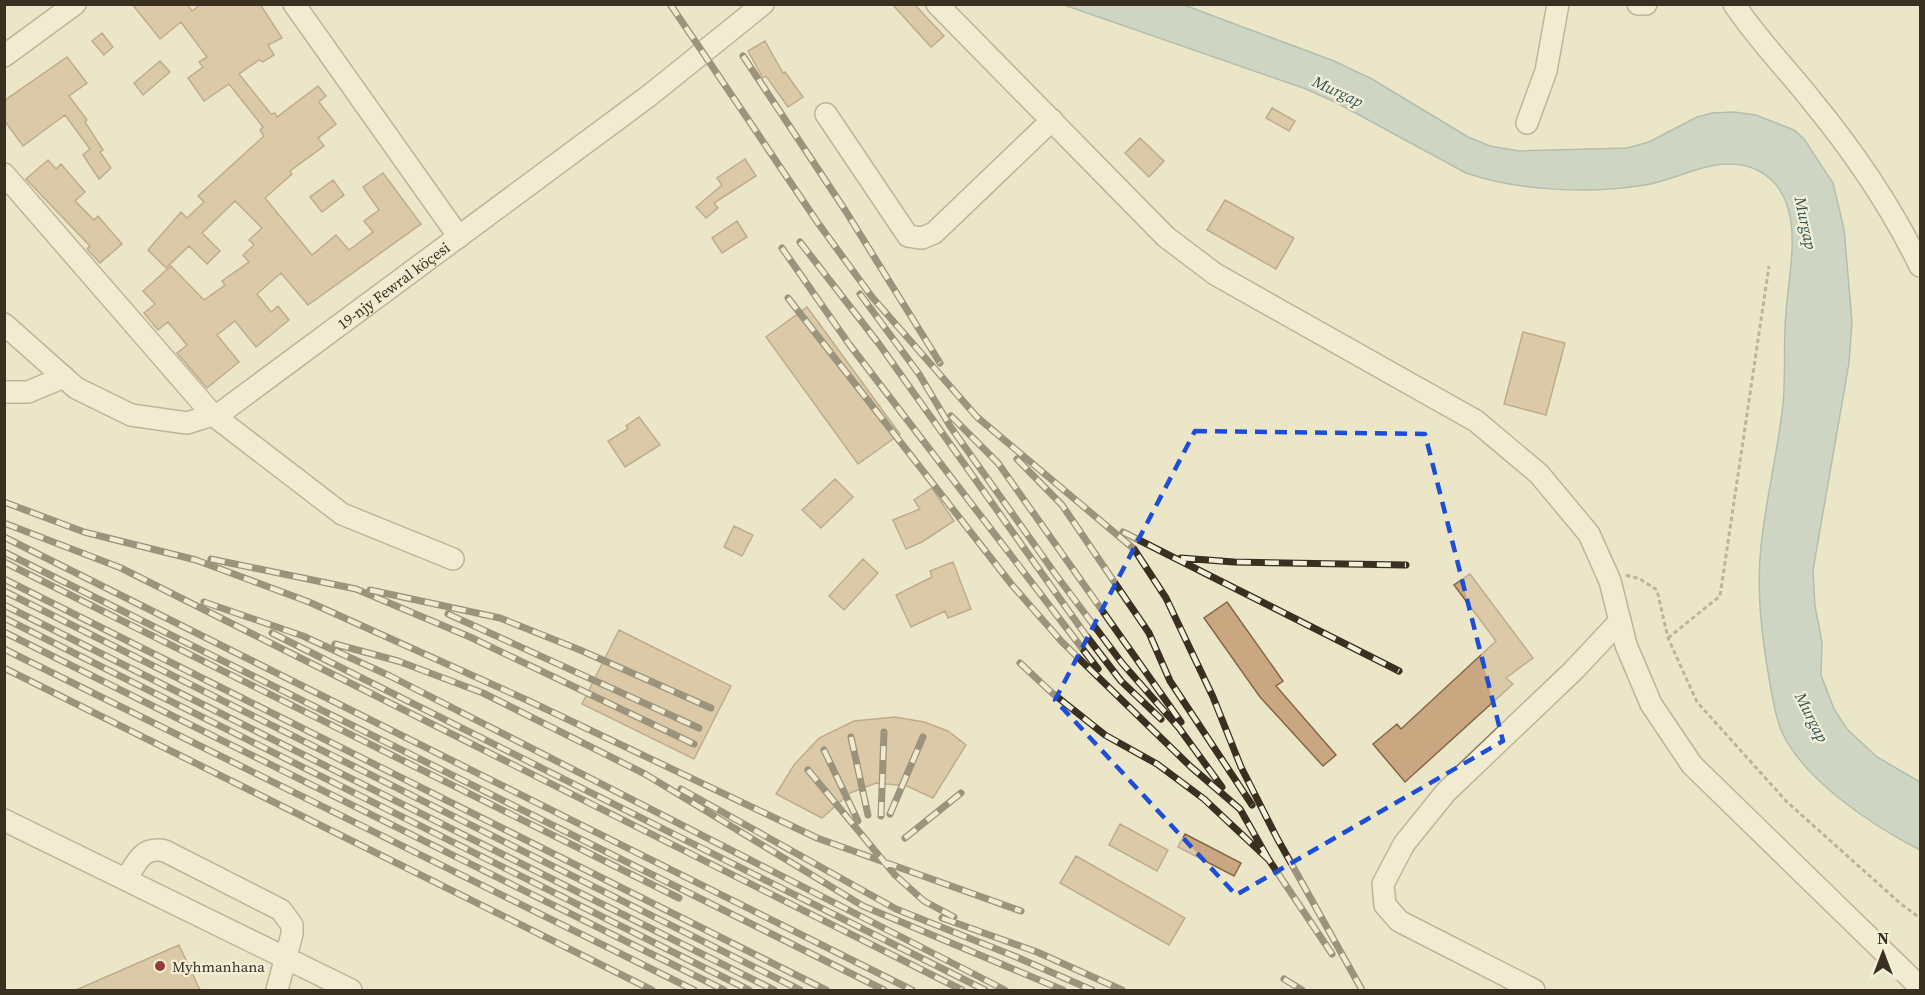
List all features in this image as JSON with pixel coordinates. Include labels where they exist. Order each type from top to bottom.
[{"type":"street","points":[[4,56],[75,4]]},
{"type":"street","points":[[294,4],[459,237]]},
{"type":"street","name":"19-njy Fewral köçesi","points":[[4,324],[76,388],[131,415],[187,423],[222,412],[650,95],[763,4]]},
{"type":"street","points":[[937,4],[1166,237],[1215,274],[1476,421],[1539,474],[1589,534],[1605,569],[1626,645],[1651,704],[1692,765],[1920,987]]},
{"type":"street","points":[[1527,123],[1546,71],[1558,4]]},
{"type":"street","points":[[1638,4],[1646,4]]},
{"type":"street","points":[[1734,4],[1752,32],[1812,101],[1870,176],[1920,266]]},
{"type":"street","points":[[826,114],[908,236],[922,238],[934,232],[1052,120]]},
{"type":"street","points":[[4,174],[213,415],[342,514],[453,558]]},
{"type":"street","points":[[4,392],[28,392],[64,377]]},
{"type":"street","points":[[1534,990],[1399,921],[1384,905],[1383,884],[1404,844],[1446,792],[1572,671],[1620,621]]},
{"type":"street","points":[[4,820],[127,878],[351,990]]},
{"type":"street","points":[[127,878],[139,858],[146,851],[156,849],[165,851],[281,910],[292,925],[287,960],[277,990]]},
{"type":"path","points":[[1668,638],[1720,596],[1769,266]]},
{"type":"path","points":[[1605,569],[1640,579],[1657,590],[1668,638],[1698,702],[1740,753],[1786,802],[1901,904],[1920,918]]},
{"type":"highlighted area","points":[[1195,431],[1425,434],[1503,741],[1236,895],[1055,700]]},
{"type":"water","name":"Murgap","points":[[1064,5],[1184,5],[1334,61],[1372,79],[1468,137],[1490,146],[1519,151],[1627,148],[1649,142],[1697,117],[1712,113],[1734,112],[1756,115],[1794,130],[1804,139],[1833,183],[1844,229],[1852,322],[1849,363],[1813,570],[1815,606],[1822,642],[1821,675],[1834,709],[1847,729],[1877,757],[1920,782],[1920,850],[1861,815],[1822,784],[1791,749],[1781,730],[1774,707],[1762,632],[1760,563],[1763,528],[1783,404],[1785,324],[1792,257],[1792,229],[1784,197],[1771,180],[1759,171],[1731,164],[1702,168],[1659,182],[1624,188],[1555,189],[1486,179],[1466,173],[1337,103],[1306,89]]},
{"type":"building","points":[[132,4],[187,4],[192,11],[201,4],[260,4],[282,38],[268,45],[274,55],[263,62],[259,60],[239,74],[271,114],[275,113],[277,117],[318,86],[326,96],[319,102],[336,124],[318,138],[324,146],[290,171],[292,174],[265,198],[312,255],[336,235],[349,250],[373,232],[364,221],[379,210],[363,187],[383,173],[421,224],[308,305],[281,273],[257,294],[271,312],[278,306],[289,320],[256,347],[235,321],[217,335],[239,362],[207,388],[177,353],[187,345],[168,322],[158,330],[144,313],[155,304],[143,291],[171,266],[204,300],[225,285],[222,281],[249,262],[243,255],[254,245],[249,240],[262,228],[235,201],[202,233],[220,251],[207,264],[189,246],[166,268],[148,250],[181,212],[187,218],[204,202],[198,196],[264,136],[260,130],[263,127],[229,84],[204,101],[188,78],[203,67],[199,62],[207,57],[181,22],[160,39]]},
{"type":"building","points":[[892,4],[914,4],[944,36],[931,47]]},
{"type":"building","points":[[102,33],[113,47],[104,55],[92,41]]},
{"type":"building","points":[[765,41],[783,73],[785,72],[803,97],[788,107],[766,76],[763,78],[748,51]]},
{"type":"building","points":[[67,57],[87,83],[69,96],[87,120],[85,122],[103,150],[100,152],[111,168],[99,179],[83,155],[90,149],[65,115],[23,146],[4,120],[4,101]]},
{"type":"building","points":[[160,61],[170,72],[143,95],[134,83]]},
{"type":"building","points":[[1272,108],[1295,121],[1289,131],[1266,118]]},
{"type":"building","points":[[1140,138],[1164,161],[1149,177],[1125,153]]},
{"type":"building","points":[[745,159],[756,176],[714,203],[718,208],[706,218],[696,207],[722,185],[717,178]]},
{"type":"building","points":[[48,160],[56,169],[61,164],[85,192],[75,201],[94,220],[98,216],[122,244],[100,263],[87,249],[90,246],[26,179]]},
{"type":"building","points":[[333,180],[344,195],[322,212],[310,197]]},
{"type":"building","points":[[1225,200],[1294,238],[1276,269],[1207,230]]},
{"type":"building","points":[[737,221],[747,237],[722,253],[712,238]]},
{"type":"building","points":[[807,307],[900,434],[858,464],[766,337]]},
{"type":"building","points":[[1523,332],[1565,343],[1546,415],[1504,404]]},
{"type":"building","points":[[639,417],[660,445],[625,467],[608,441],[628,429],[626,426]]},
{"type":"building","points":[[835,479],[853,497],[821,528],[802,510]]},
{"type":"building","points":[[932,488],[954,521],[922,542],[906,549],[893,520],[920,509],[914,500]]},
{"type":"building","points":[[734,526],[753,535],[742,556],[724,547]]},
{"type":"building","points":[[863,559],[878,573],[844,610],[829,596]]},
{"type":"building","points":[[953,562],[971,609],[948,618],[945,611],[911,627],[896,595],[932,577],[930,571]]},
{"type":"building","points":[[1470,574],[1533,658],[1506,678],[1513,684],[1405,782],[1373,744],[1397,724],[1401,729],[1496,641],[1454,585]]},
{"type":"building","points":[[1227,602],[1283,681],[1276,686],[1336,755],[1323,766],[1260,697],[1204,618]]},
{"type":"building","points":[[619,630],[731,686],[694,759],[582,704]]},
{"type":"building","points":[[895,717],[924,722],[948,731],[966,745],[933,798],[907,786],[876,783],[850,793],[822,818],[776,794],[794,765],[819,738],[854,721]]},
{"type":"building","points":[[1120,824],[1168,850],[1157,871],[1109,845]]},
{"type":"building","points":[[1185,834],[1241,863],[1234,876],[1178,847]]},
{"type":"building","points":[[1076,856],[1185,918],[1169,945],[1060,883]]},
{"type":"building","name":"Myhmanhana","points":[[179,945],[200,990],[76,990]]},
{"type":"railway","points":[[670,4],[818,223],[872,297],[977,417],[1134,549],[1166,598],[1213,697],[1241,767],[1277,838],[1362,990]]},
{"type":"railway","points":[[743,56],[845,210],[940,363]]},
{"type":"railway","points":[[800,242],[879,344],[1085,634],[1121,681],[1161,719]]},
{"type":"railway","points":[[782,248],[849,344],[1098,669]]},
{"type":"railway","points":[[860,294],[919,374],[950,426],[1056,575],[1122,663],[1179,728],[1222,787]]},
{"type":"railway","points":[[788,298],[1012,585],[1062,642],[1191,767],[1240,809],[1269,860]]},
{"type":"railway","points":[[951,416],[998,463],[1181,722]]},
{"type":"railway","points":[[1017,459],[1062,505],[1149,633],[1170,681],[1252,805]]},
{"type":"railway","points":[[4,502],[84,532],[196,560],[309,602],[529,701],[817,838],[1021,911]]},
{"type":"railway","points":[[4,523],[121,568],[962,990]]},
{"type":"railway","points":[[1123,532],[1399,671]]},
{"type":"railway","points":[[4,537],[912,990]]},
{"type":"railway","points":[[4,552],[884,990]]},
{"type":"railway","points":[[1181,558],[1234,562],[1406,565]]},
{"type":"railway","points":[[211,559],[356,589],[470,637],[694,744]]},
{"type":"railway","points":[[4,562],[679,898]]},
{"type":"railway","points":[[4,579],[826,990]]},
{"type":"railway","points":[[370,590],[500,618],[580,650],[711,708]]},
{"type":"railway","points":[[4,591],[800,990]]},
{"type":"railway","points":[[204,602],[303,636],[390,676],[1005,990]]},
{"type":"railway","points":[[4,605],[774,990]]},
{"type":"railway","points":[[448,614],[699,728]]},
{"type":"railway","points":[[4,618],[749,990]]},
{"type":"railway","points":[[4,632],[724,990]]},
{"type":"railway","points":[[272,633],[985,990]]},
{"type":"railway","points":[[335,644],[398,661],[483,693],[645,774],[863,906],[1063,990]]},
{"type":"railway","points":[[4,649],[694,990]]},
{"type":"railway","points":[[1020,663],[1051,692],[1105,735],[1157,764],[1204,799],[1269,860],[1332,954]]},
{"type":"railway","points":[[4,668],[652,990]]},
{"type":"railway","points":[[881,816],[884,732]]},
{"type":"railway","points":[[851,737],[868,815]]},
{"type":"railway","points":[[890,814],[923,737]]},
{"type":"railway","points":[[824,750],[858,821]]},
{"type":"railway","points":[[808,770],[895,875],[924,901],[954,917]]},
{"type":"railway","points":[[681,789],[896,909],[1092,990]]},
{"type":"railway","points":[[905,838],[961,793]]},
{"type":"railway","points":[[942,918],[1037,952],[1122,990]]},
{"type":"railway","points":[[1284,979],[1302,990]]},
{"type":"place","name":"Myhmanhana","points":[[160,966]]}]
